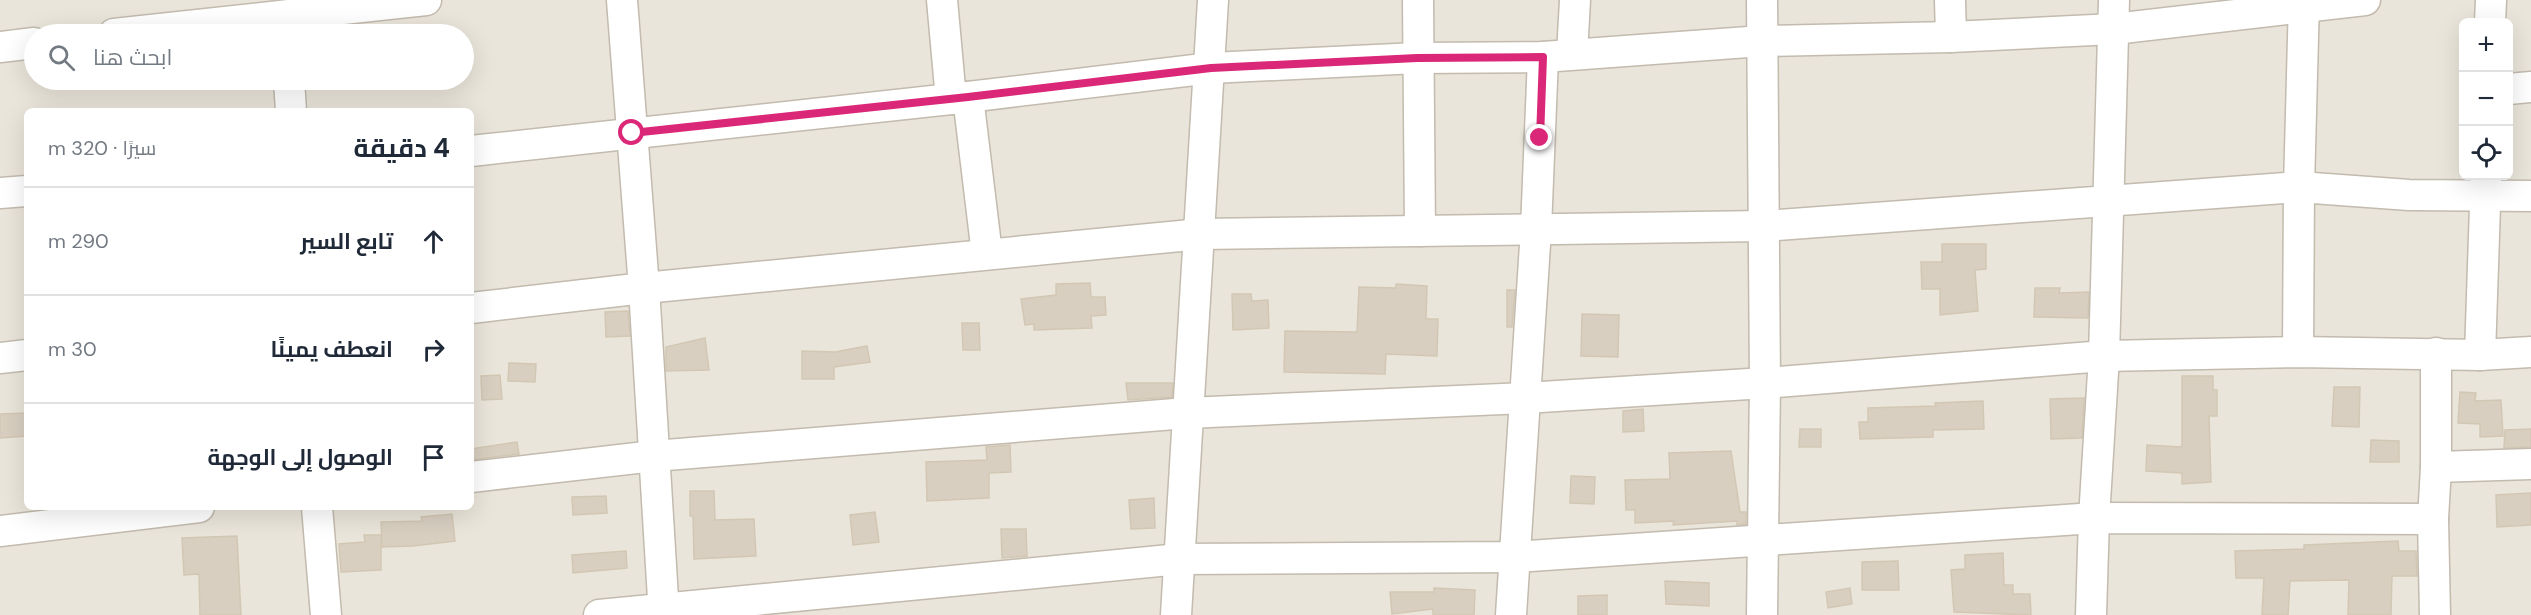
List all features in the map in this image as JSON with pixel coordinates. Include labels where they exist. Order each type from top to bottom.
[{"type":"street","points":[[215,24],[426,0]]},
{"type":"street","points":[[621,0],[644,288],[664,612]]},
{"type":"street","points":[[942,0],[987,254]]},
{"type":"street","points":[[1176,615],[1214,0]]},
{"type":"street","points":[[1418,0],[1420,231]]},
{"type":"street","points":[[1572,54],[1575,0]]},
{"type":"street","points":[[1762,0],[1765,383],[1762,615]]},
{"type":"street","points":[[1950,0],[1951,37]]},
{"type":"street","points":[[474,151],[1211,68],[1417,58],[1543,57],[1762,41],[1951,37],[2114,15],[2365,0]]},
{"type":"street","points":[[2490,18],[2491,0]]},
{"type":"street","points":[[2298,351],[2299,186],[2304,3]]},
{"type":"street","points":[[2091,615],[2094,518],[2104,356],[2114,15]]},
{"type":"street","points":[[0,47],[24,44]]},
{"type":"street","points":[[1511,615],[1536,230],[1543,57]]},
{"type":"street","points":[[2513,89],[2531,87]]},
{"type":"street","points":[[290,90],[291,108]]},
{"type":"street","points":[[474,308],[644,288],[1201,234],[1764,226],[2299,186],[2409,195],[2486,186],[2531,196]]},
{"type":"street","points":[[2480,355],[2486,186]]},
{"type":"street","points":[[0,193],[24,191]]},
{"type":"street","points":[[474,477],[654,456],[1187,413],[1525,398],[1765,383],[2104,356],[2298,351],[2480,355],[2531,352]]},
{"type":"street","points":[[2435,615],[2433,519],[2436,467],[2436,353]]},
{"type":"street","points":[[0,358],[24,355]]},
{"type":"street","points":[[2436,467],[2531,464]]},
{"type":"street","points":[[0,531],[174,510]]},
{"type":"street","points":[[317,510],[326,615]]},
{"type":"street","points":[[599,615],[664,612],[1180,560],[1515,557],[2094,518],[2433,519]]},
{"type":"shaded area","points":[[0,0],[2531,0],[2531,615],[0,615]]},
{"type":"building","points":[[1942,244],[1986,244],[1986,269],[1975,270],[1978,311],[1940,315],[1940,289],[1922,289],[1921,262],[1942,262]]},
{"type":"building","points":[[1090,283],[1091,297],[1105,297],[1106,315],[1091,316],[1092,328],[1034,330],[1034,324],[1025,325],[1021,299],[1056,295],[1056,284]]},
{"type":"building","points":[[1396,284],[1427,286],[1426,319],[1438,319],[1437,356],[1386,354],[1385,374],[1284,372],[1285,331],[1357,332],[1359,287],[1396,288]]},
{"type":"building","points":[[2035,288],[2060,288],[2059,293],[2089,292],[2088,318],[2034,317]]},
{"type":"building","points":[[1507,290],[1515,290],[1512,327],[1507,327]]},
{"type":"building","points":[[1232,294],[1251,294],[1252,301],[1268,300],[1269,328],[1233,330]]},
{"type":"building","points":[[628,311],[630,336],[606,337],[605,312]]},
{"type":"building","points":[[1582,314],[1619,315],[1618,357],[1581,356]]},
{"type":"building","points":[[962,323],[979,323],[980,350],[963,350]]},
{"type":"building","points":[[705,338],[709,370],[666,371],[666,347]]},
{"type":"building","points":[[867,346],[870,362],[834,367],[834,379],[802,379],[802,351],[835,352]]},
{"type":"building","points":[[509,363],[536,364],[535,382],[508,381]]},
{"type":"building","points":[[500,375],[502,399],[482,400],[481,376]]},
{"type":"building","points":[[2182,376],[2213,376],[2213,390],[2217,390],[2217,416],[2209,416],[2211,482],[2182,484],[2182,473],[2146,471],[2147,445],[2181,447],[2182,445]]},
{"type":"building","points":[[1126,383],[1173,383],[1172,397],[1128,400]]},
{"type":"building","points":[[2334,387],[2360,387],[2359,427],[2332,426]]},
{"type":"building","points":[[2460,392],[2476,393],[2475,401],[2501,400],[2503,436],[2480,437],[2480,424],[2458,423]]},
{"type":"building","points":[[2084,398],[2082,438],[2051,439],[2050,399]]},
{"type":"building","points":[[1983,401],[1984,429],[1933,430],[1933,437],[1860,439],[1859,422],[1868,422],[1868,408],[1936,406],[1935,403]]},
{"type":"building","points":[[1643,409],[1644,431],[1623,432],[1623,411]]},
{"type":"building","points":[[24,413],[24,436],[0,438],[0,414]]},
{"type":"building","points":[[1800,429],[1821,429],[1821,447],[1799,447]]},
{"type":"building","points":[[2531,429],[2531,447],[2504,448],[2505,430]]},
{"type":"building","points":[[2371,440],[2399,441],[2399,462],[2370,462]]},
{"type":"building","points":[[517,442],[519,454],[474,460],[474,449]]},
{"type":"building","points":[[1010,445],[1011,472],[989,473],[989,498],[927,501],[926,462],[987,460],[986,447]]},
{"type":"building","points":[[1731,451],[1740,512],[1746,512],[1746,524],[1737,525],[1737,521],[1673,525],[1674,521],[1635,523],[1635,510],[1626,510],[1625,480],[1670,479],[1669,453]]},
{"type":"building","points":[[1571,476],[1595,477],[1594,504],[1570,503]]},
{"type":"building","points":[[690,491],[714,491],[715,520],[754,519],[756,556],[694,559]]},
{"type":"building","points":[[2531,493],[2531,525],[2497,527],[2496,495]]},
{"type":"building","points":[[606,496],[607,513],[573,515],[572,497]]},
{"type":"building","points":[[1154,498],[1155,528],[1131,529],[1129,500]]},
{"type":"building","points":[[875,512],[879,542],[853,545],[850,515]]},
{"type":"building","points":[[452,514],[455,541],[382,547],[381,522],[422,521],[421,517]]},
{"type":"building","points":[[1001,529],[1026,529],[1027,556],[1002,558]]},
{"type":"building","points":[[364,535],[381,535],[381,570],[341,572],[339,544],[365,542]]},
{"type":"building","points":[[237,536],[241,615],[200,615],[199,574],[184,575],[182,538]]},
{"type":"building","points":[[2398,541],[2399,551],[2416,551],[2417,576],[2392,576],[2391,615],[2348,615],[2349,580],[2290,581],[2288,615],[2262,615],[2264,578],[2236,578],[2235,551],[2304,549],[2304,545]]},
{"type":"building","points":[[626,551],[627,568],[573,573],[572,555]]},
{"type":"building","points":[[2003,553],[2004,585],[2013,585],[2013,594],[2030,594],[2031,615],[1954,612],[1951,570],[1965,569],[1965,555]]},
{"type":"building","points":[[1898,561],[1899,590],[1862,590],[1862,562]]},
{"type":"building","points":[[1665,581],[1709,583],[1709,606],[1666,604]]},
{"type":"building","points":[[1434,588],[1475,590],[1474,615],[1433,615],[1433,609],[1392,614],[1390,592],[1434,592]]},
{"type":"building","points":[[1850,588],[1852,604],[1828,608],[1826,592]]},
{"type":"building","points":[[1607,595],[1607,615],[1578,615],[1578,596]]},
{"type":"route","points":[[632,133],[1211,68],[1417,58],[1543,57],[1540,138]]}]
